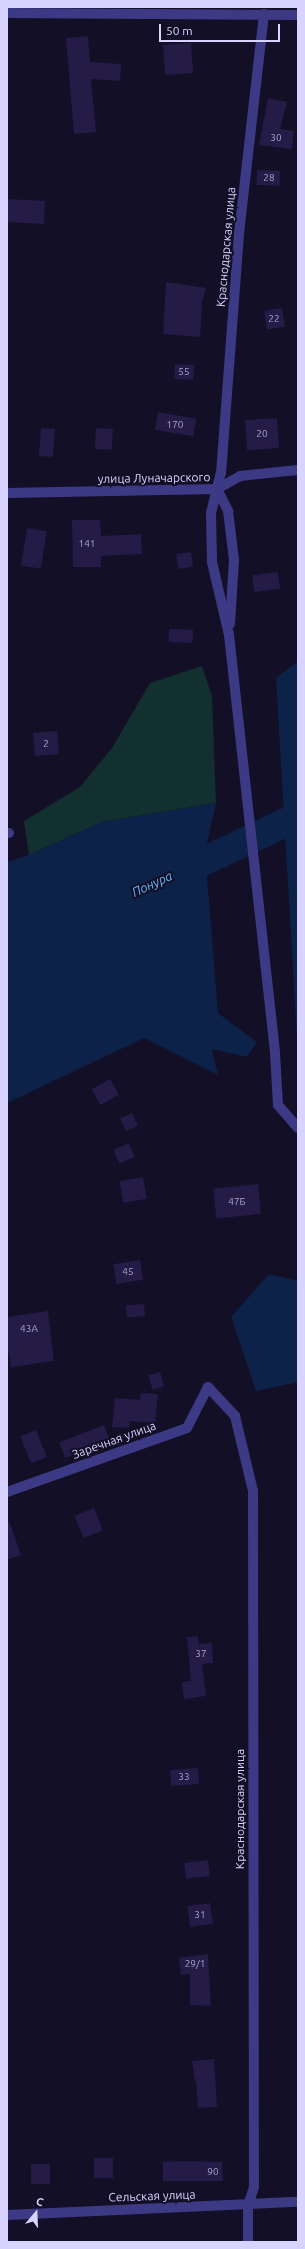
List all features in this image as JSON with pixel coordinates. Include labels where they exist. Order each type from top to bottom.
[{"type":"street","points":[[7,13],[204,15],[265,10],[298,14]]},
{"type":"street","name":"Краснодарская улица","points":[[229,635],[212,562],[211,513],[221,472],[238,234],[265,10]]},
{"type":"street","name":"улица Луначарского","points":[[7,493],[217,489],[240,476],[298,470]]},
{"type":"street","points":[[217,489],[228,511],[234,560],[229,635],[275,1052],[278,1105],[298,1128]]},
{"type":"street","name":"Краснодарская улица","points":[[208,1387],[235,1416],[253,1491],[254,2186],[248,2206],[248,2242]]},
{"type":"street","name":"Заречная улица","points":[[7,1492],[187,1428],[208,1387]]},
{"type":"street","name":"Сельская улица","points":[[7,2215],[248,2206],[298,2202]]},
{"type":"green space","points":[[202,666],[212,696],[216,803],[102,822],[29,855],[24,821],[80,787],[112,748],[150,683]]},
{"type":"water","points":[[298,661],[298,1056],[276,678]]},
{"type":"water","points":[[216,803],[205,852],[218,1013],[257,1042],[247,1057],[212,1049],[218,1075],[144,1038],[7,1103],[7,862],[29,855],[102,822]]},
{"type":"water","points":[[269,1274],[298,1281],[298,1382],[256,1391],[231,1317]]},
{"type":"building","points":[[88,36],[90,62],[121,64],[120,81],[91,79],[96,132],[74,134],[66,38]]},
{"type":"building","points":[[191,43],[193,73],[165,75],[163,45]]},
{"type":"building","points":[[268,98],[287,102],[280,129],[294,131],[292,149],[259,145]]},
{"type":"building","points":[[257,170],[280,171],[279,186],[256,185]]},
{"type":"building","points":[[7,199],[45,201],[44,224],[7,222]]},
{"type":"building","points":[[166,282],[206,288],[202,303],[200,337],[163,334]]},
{"type":"building","points":[[282,308],[285,327],[267,330],[264,311]]},
{"type":"building","points":[[175,364],[194,365],[193,380],[174,379]]},
{"type":"building","points":[[158,412],[196,419],[193,436],[155,430]]},
{"type":"building","points":[[277,418],[279,448],[247,450],[245,420]]},
{"type":"building","points":[[41,428],[55,429],[53,457],[39,456]]},
{"type":"building","points":[[96,428],[113,429],[112,450],[95,449]]},
{"type":"building","points":[[72,520],[100,520],[101,536],[141,534],[142,554],[101,556],[101,567],[73,567]]},
{"type":"building","points":[[27,528],[47,531],[41,569],[21,566]]},
{"type":"building","points":[[191,552],[193,567],[178,569],[176,554]]},
{"type":"building","points":[[278,572],[280,589],[254,592],[252,575]]},
{"type":"building","points":[[169,629],[193,630],[193,643],[169,642]]},
{"type":"building","points":[[57,731],[59,754],[35,756],[33,733]]},
{"type":"building","points":[[110,1079],[119,1095],[100,1105],[92,1089]]},
{"type":"building","points":[[132,1113],[138,1126],[126,1131],[120,1118]]},
{"type":"building","points":[[129,1143],[135,1157],[119,1163],[113,1150]]},
{"type":"building","points":[[143,1177],[147,1199],[123,1203],[119,1181]]},
{"type":"building","points":[[258,1184],[261,1214],[216,1219],[213,1189]]},
{"type":"building","points":[[140,1260],[143,1280],[116,1284],[113,1264]]},
{"type":"building","points":[[144,1304],[145,1316],[127,1318],[126,1306]]},
{"type":"building","points":[[48,1311],[54,1361],[11,1367],[7,1342],[7,1317]]},
{"type":"building","points":[[160,1372],[164,1386],[153,1390],[148,1375]]},
{"type":"building","points":[[141,1393],[158,1394],[155,1423],[130,1421],[129,1428],[112,1427],[115,1398],[140,1400]]},
{"type":"building","points":[[104,1425],[110,1441],[65,1458],[59,1442]]},
{"type":"building","points":[[36,1430],[47,1457],[31,1463],[20,1436]]},
{"type":"building","points":[[94,1508],[103,1530],[84,1538],[75,1516]]},
{"type":"building","points":[[9,1521],[21,1555],[7,1560],[7,1522]]},
{"type":"building","points":[[198,1636],[199,1644],[212,1643],[213,1663],[202,1664],[206,1696],[184,1699],[182,1682],[191,1681],[187,1637]]},
{"type":"building","points":[[198,1768],[199,1784],[171,1786],[170,1770]]},
{"type":"building","points":[[208,1860],[210,1876],[186,1879],[184,1863]]},
{"type":"building","points":[[210,1903],[213,1924],[190,1927],[187,1906]]},
{"type":"building","points":[[208,1954],[211,2006],[190,2005],[190,1974],[181,1975],[179,1958]]},
{"type":"building","points":[[214,2059],[217,2107],[198,2108],[196,2081],[192,2061]]},
{"type":"building","points":[[94,2158],[113,2158],[113,2178],[94,2178]]},
{"type":"building","points":[[163,2162],[222,2162],[223,2181],[163,2181]]},
{"type":"building","points":[[31,2164],[50,2164],[50,2184],[31,2184]]},
{"type":"waterway","name":"Понура","points":[[171,876],[298,816]]}]
